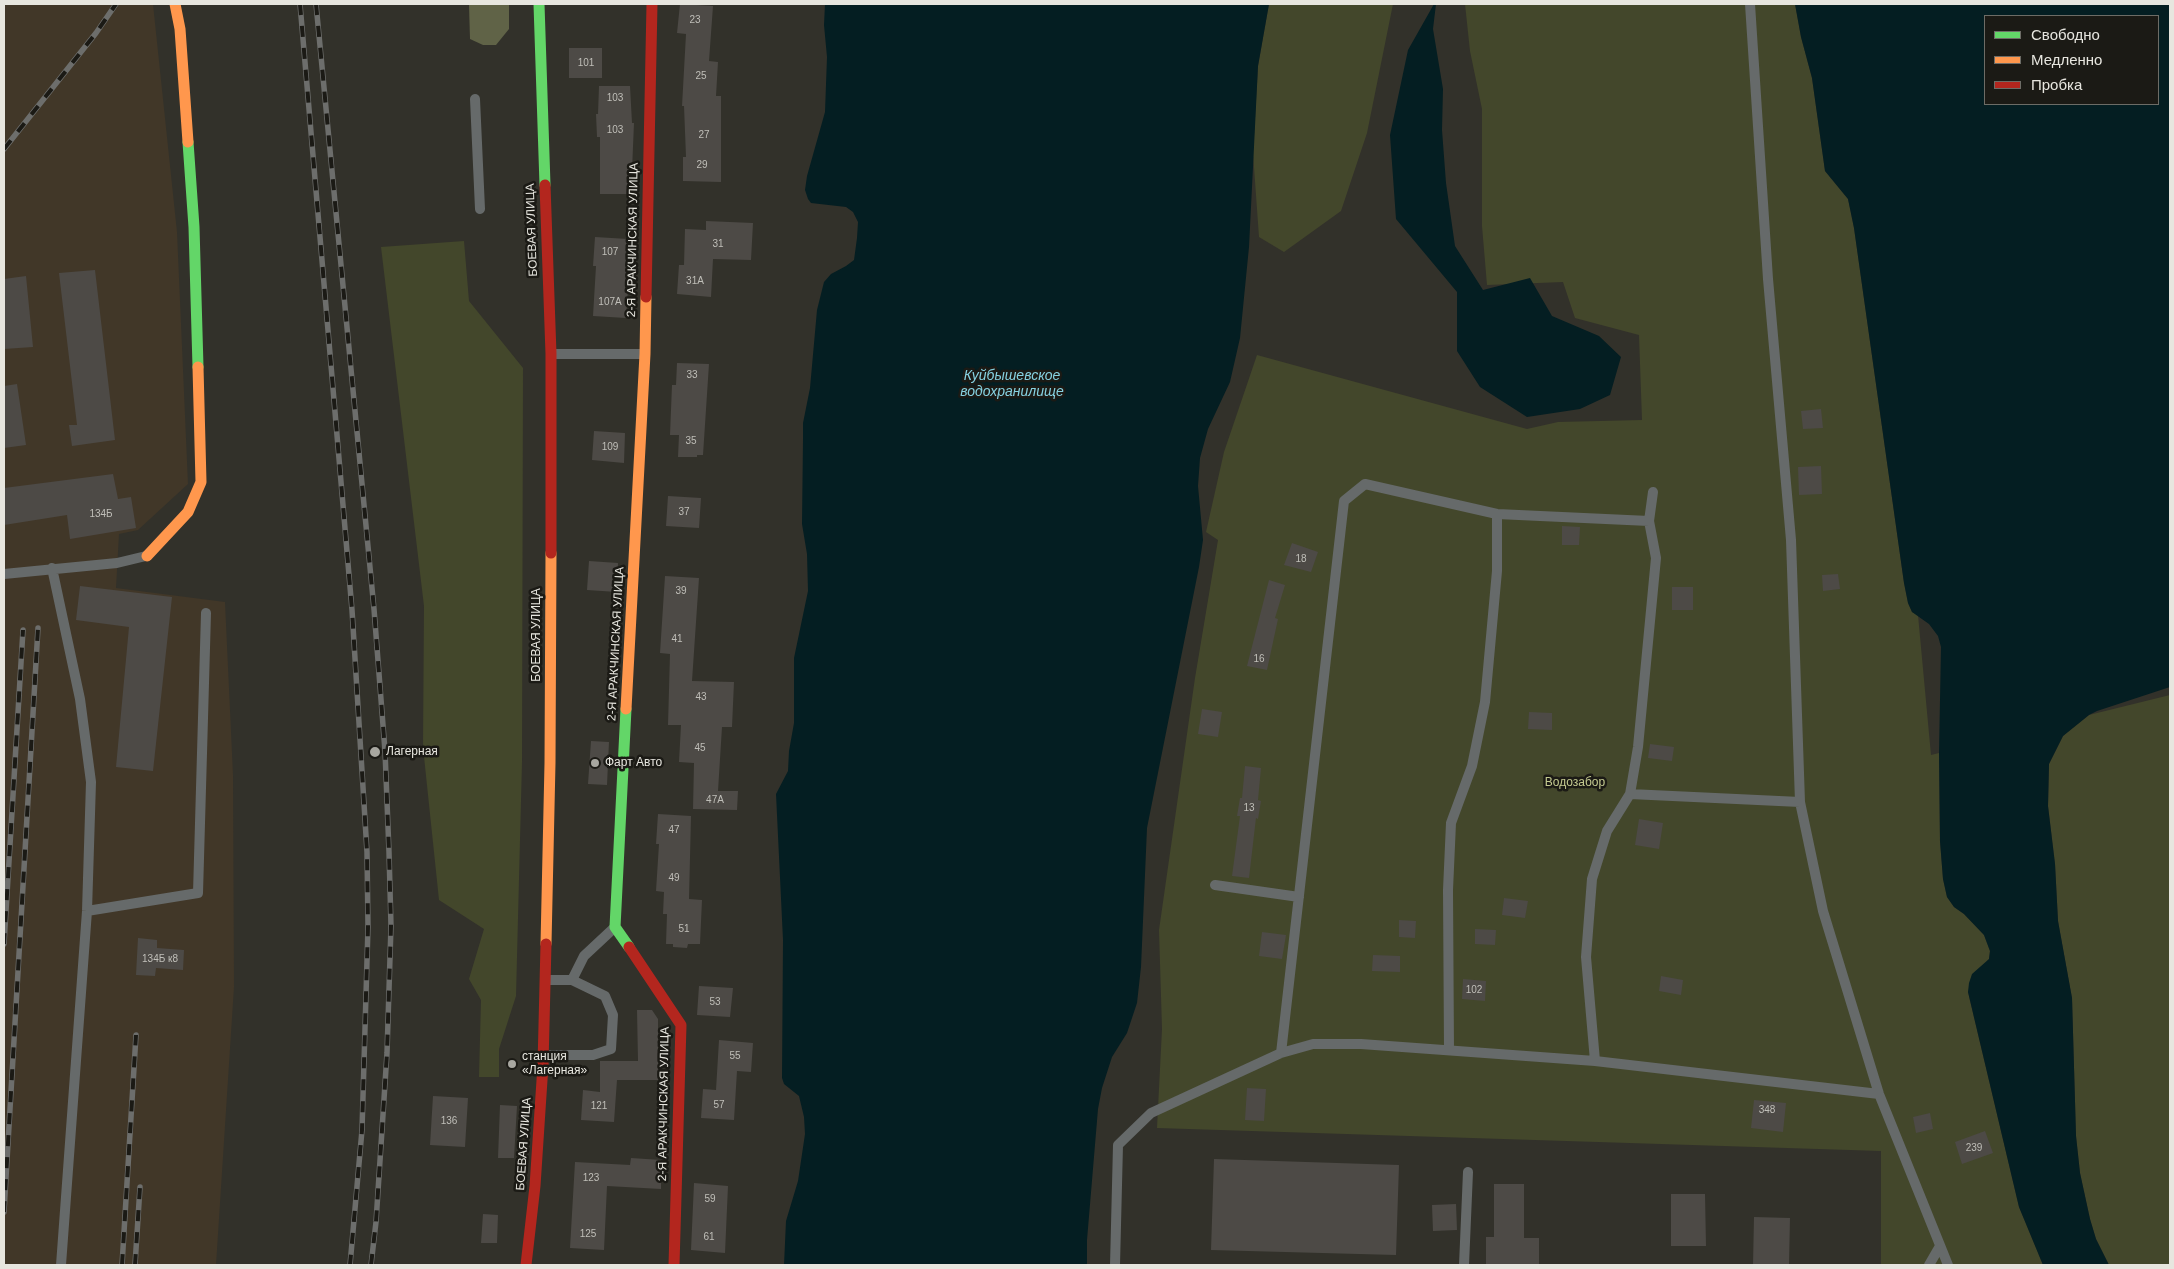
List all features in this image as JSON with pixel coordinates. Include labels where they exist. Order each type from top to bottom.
[{"type":"street","points":[[146,556],[188,512],[201,482],[194,226],[180,29],[175,4]]},
{"type":"street","name":"БОЕВАЯ УЛИЦА","points":[[521,1262],[530,1240],[543,1055],[550,764],[551,354],[539,4]]},
{"type":"street","name":"2-Я АРАКЧИНСКАЯ УЛИЦА","points":[[652,4],[645,354],[615,927],[681,1025],[674,1265]]},
{"type":"lane","points":[[1750,4],[1768,279],[1791,540],[1800,802],[1823,911],[1879,1094],[1948,1265]]},
{"type":"lane","points":[[475,99],[480,209]]},
{"type":"lane","points":[[551,354],[645,354]]},
{"type":"lane","points":[[1280,1053],[1344,501],[1365,484],[1497,514],[1649,521]]},
{"type":"lane","points":[[1595,1061],[1586,958],[1592,879],[1607,831],[1630,794],[1638,747],[1656,558],[1649,521],[1654,492]]},
{"type":"lane","points":[[1449,1050],[1448,890],[1451,823],[1472,766],[1486,702],[1498,571],[1497,514]]},
{"type":"lane","points":[[4,574],[117,563],[146,556]]},
{"type":"lane","points":[[52,568],[80,699],[91,782],[87,911],[60,1265]]},
{"type":"lane","points":[[87,911],[198,893],[206,613]]},
{"type":"lane","points":[[1630,794],[1800,802]]},
{"type":"lane","points":[[1215,886],[1299,897]]},
{"type":"lane","points":[[572,980],[584,956],[615,927]]},
{"type":"lane","points":[[543,1055],[593,1055],[611,1049],[613,1015],[605,996],[572,980],[545,980]]},
{"type":"lane","points":[[1115,1265],[1118,1145],[1151,1112],[1280,1053],[1313,1044],[1361,1044],[1595,1061],[1879,1094]]},
{"type":"lane","points":[[1464,1265],[1468,1172]]},
{"type":"lane","points":[[1929,1265],[1940,1246]]},
{"type":"shaded area","points":[[4,4],[153,4],[177,232],[188,484],[138,530],[119,534],[116,588],[225,602],[233,775],[234,987],[216,1265],[4,1265]]},
{"type":"green space","points":[[469,4],[509,4],[509,29],[496,45],[483,45],[470,39]]},
{"type":"green space","points":[[1269,4],[1393,4],[1367,133],[1341,211],[1284,252],[1259,237],[1253,153],[1258,66]]},
{"type":"green space","name":"Водозабор","points":[[1465,4],[1795,4],[1801,37],[1812,78],[1825,171],[1848,199],[1854,228],[1904,583],[1908,603],[1912,612],[1918,615],[1931,755],[1939,753],[1940,841],[1943,879],[1947,897],[1954,907],[1964,914],[1984,935],[1990,951],[1989,959],[1968,992],[2019,1207],[2043,1265],[1881,1265],[1881,1151],[1157,1128],[1162,1029],[1159,930],[1195,678],[1218,540],[1206,532],[1224,452],[1257,355],[1527,429],[1558,422],[1642,420],[1639,335],[1575,318],[1563,282],[1487,285],[1482,226],[1482,109],[1470,51]]},
{"type":"green space","points":[[464,241],[469,301],[523,368],[522,762],[516,996],[499,1049],[499,1077],[479,1077],[481,1000],[469,979],[484,929],[439,900],[423,747],[424,606],[381,247]]},
{"type":"green space","points":[[2170,695],[2170,1265],[2109,1265],[2096,1239],[2080,1173],[2076,1136],[2072,998],[2058,921],[2055,864],[2048,806],[2049,764],[2063,736],[2089,715]]},
{"type":"water","name":"Куйбышевское водохранилище","points":[[825,4],[1269,4],[1258,66],[1249,247],[1240,338],[1230,382],[1208,429],[1200,458],[1198,486],[1203,540],[1147,828],[1141,967],[1137,1003],[1127,1033],[1112,1057],[1102,1088],[1098,1109],[1087,1240],[1087,1265],[784,1265],[786,1221],[798,1181],[805,1134],[804,1117],[799,1096],[784,1084],[782,1078],[783,940],[776,794],[788,771],[794,723],[794,658],[808,591],[807,554],[802,524],[803,423],[810,388],[817,310],[824,282],[831,274],[854,260],[858,222],[853,212],[846,207],[811,203],[805,190],[807,176],[825,112],[827,57],[824,25]]},
{"type":"water","points":[[1434,4],[1436,4],[1433,29],[1443,89],[1442,130],[1446,183],[1455,246],[1483,290],[1530,278],[1552,316],[1599,336],[1621,357],[1610,395],[1580,409],[1527,417],[1480,387],[1457,351],[1457,292],[1396,219],[1390,135],[1408,50]]},
{"type":"water","points":[[1795,4],[2170,4],[2170,687],[2089,715],[2063,736],[2049,764],[2048,806],[2055,864],[2058,921],[2072,998],[2076,1136],[2080,1173],[2096,1239],[2109,1265],[2043,1265],[2019,1207],[1968,992],[1972,974],[1989,959],[1990,951],[1984,935],[1964,914],[1954,907],[1947,897],[1943,879],[1940,841],[1939,753],[1941,647],[1938,636],[1929,624],[1912,612],[1908,603],[1854,228],[1848,199],[1825,171],[1812,78],[1801,37]]},
{"type":"building","points":[[680,4],[713,6],[709,61],[718,62],[716,96],[721,96],[721,182],[683,181],[683,157],[686,157],[684,106],[682,106],[686,34],[677,33]]},
{"type":"building","points":[[569,48],[602,48],[602,78],[569,78]]},
{"type":"building","points":[[599,86],[630,86],[632,123],[634,123],[631,194],[600,194],[600,137],[597,137],[596,114],[598,114]]},
{"type":"building","points":[[706,221],[753,223],[751,260],[713,259],[711,297],[677,294],[679,265],[684,265],[685,229],[706,230]]},
{"type":"building","points":[[595,237],[628,239],[625,288],[628,288],[626,318],[593,316],[596,266],[593,266]]},
{"type":"building","points":[[95,270],[115,440],[72,446],[69,425],[77,425],[59,273]]},
{"type":"building","points":[[26,276],[33,347],[4,349],[4,279]]},
{"type":"building","points":[[677,363],[709,364],[703,455],[697,455],[697,457],[678,457],[679,435],[670,435],[672,385],[676,385]]},
{"type":"building","points":[[17,384],[26,445],[4,448],[4,386]]},
{"type":"building","points":[[1821,409],[1823,428],[1803,429],[1801,411]]},
{"type":"building","points":[[594,431],[625,433],[624,463],[592,460]]},
{"type":"building","points":[[1821,466],[1822,494],[1799,495],[1798,467]]},
{"type":"building","points":[[113,474],[118,499],[131,497],[136,528],[70,539],[67,515],[4,525],[4,488]]},
{"type":"building","points":[[668,496],[701,498],[699,528],[666,526]]},
{"type":"building","points":[[1562,526],[1580,527],[1579,545],[1562,545]]},
{"type":"building","points":[[1292,543],[1318,552],[1311,572],[1284,565]]},
{"type":"building","points":[[589,561],[618,563],[617,592],[587,590]]},
{"type":"building","points":[[1838,574],[1840,589],[1823,591],[1822,575]]},
{"type":"building","points":[[665,576],[699,578],[692,681],[734,682],[732,727],[722,727],[718,791],[738,791],[737,810],[693,809],[694,763],[679,762],[681,725],[668,725],[670,654],[660,653]]},
{"type":"building","points":[[1269,580],[1285,585],[1275,618],[1278,619],[1267,670],[1247,666]]},
{"type":"building","points":[[80,586],[172,597],[153,771],[116,767],[129,627],[76,620]]},
{"type":"building","points":[[1672,587],[1693,587],[1693,610],[1672,610]]},
{"type":"building","points":[[1202,709],[1222,712],[1218,737],[1198,734]]},
{"type":"building","points":[[1529,712],[1552,713],[1552,730],[1528,729]]},
{"type":"building","points":[[591,741],[609,742],[607,785],[588,784]]},
{"type":"building","points":[[1650,744],[1674,747],[1672,761],[1648,758]]},
{"type":"building","points":[[1245,766],[1261,768],[1258,800],[1261,801],[1258,819],[1256,818],[1249,878],[1232,876],[1240,816],[1237,816],[1240,798],[1242,798]]},
{"type":"building","points":[[658,814],[691,816],[689,899],[702,900],[700,944],[688,944],[687,948],[673,947],[673,944],[666,944],[667,914],[663,914],[664,892],[656,891],[659,844],[656,844]]},
{"type":"building","points":[[1639,819],[1663,823],[1659,849],[1635,845]]},
{"type":"building","points":[[1504,898],[1528,901],[1525,918],[1502,915]]},
{"type":"building","points":[[1399,920],[1416,921],[1415,938],[1399,937]]},
{"type":"building","points":[[1475,929],[1496,930],[1495,945],[1475,944]]},
{"type":"building","points":[[1262,932],[1286,935],[1282,959],[1259,956]]},
{"type":"building","points":[[138,938],[157,940],[157,948],[184,950],[183,970],[156,968],[155,976],[136,975]]},
{"type":"building","points":[[1373,955],[1400,956],[1400,972],[1372,971]]},
{"type":"building","points":[[1661,976],[1683,980],[1681,995],[1659,991]]},
{"type":"building","points":[[1463,979],[1486,981],[1485,1001],[1462,999]]},
{"type":"building","points":[[699,986],[733,988],[730,1017],[697,1015]]},
{"type":"building","points":[[637,1010],[652,1010],[658,1019],[658,1080],[617,1080],[614,1122],[581,1120],[583,1090],[600,1092],[600,1061],[638,1061]]},
{"type":"building","points":[[719,1040],[753,1043],[751,1072],[737,1071],[734,1120],[701,1118],[703,1089],[716,1090]]},
{"type":"building","points":[[1247,1088],[1266,1089],[1264,1121],[1245,1120]]},
{"type":"building","points":[[433,1096],[468,1098],[465,1147],[430,1145]]},
{"type":"building","points":[[1754,1100],[1786,1103],[1783,1132],[1751,1128]]},
{"type":"building","points":[[500,1105],[517,1106],[514,1158],[498,1158]]},
{"type":"building","points":[[1930,1113],[1933,1129],[1916,1133],[1913,1117]]},
{"type":"building","points":[[1985,1131],[1993,1153],[1962,1164],[1955,1142]]},
{"type":"building","points":[[631,1158],[661,1160],[661,1189],[607,1186],[604,1250],[570,1248],[575,1162],[630,1165]]},
{"type":"building","points":[[1214,1159],[1399,1165],[1396,1255],[1211,1250]]},
{"type":"building","points":[[694,1183],[728,1186],[725,1253],[691,1250]]},
{"type":"building","points":[[1494,1184],[1524,1184],[1524,1238],[1539,1238],[1539,1265],[1486,1265],[1486,1237],[1494,1237]]},
{"type":"building","points":[[1671,1194],[1705,1194],[1706,1246],[1671,1246]]},
{"type":"building","points":[[1456,1204],[1457,1230],[1433,1231],[1432,1205]]},
{"type":"building","points":[[483,1214],[498,1215],[497,1243],[481,1243]]},
{"type":"building","points":[[1754,1217],[1790,1218],[1789,1265],[1753,1265]]},
{"type":"railway","points":[[4,149],[96,33],[116,4]]},
{"type":"railway","points":[[300,4],[352,610],[367,852],[368,927],[362,1130],[350,1265]]},
{"type":"railway","points":[[316,4],[374,609],[385,751],[391,926],[387,1053],[376,1222],[371,1265]]},
{"type":"railway","points":[[4,1212],[38,628]]},
{"type":"railway","points":[[4,944],[23,630]]},
{"type":"railway","points":[[122,1265],[136,1035]]},
{"type":"railway","points":[[135,1265],[140,1187]]},
{"type":"traffic: fast","points":[[539,4],[545,185]]},
{"type":"traffic: fast","points":[[188,142],[194,227],[198,367]]},
{"type":"traffic: fast","points":[[626,709],[615,927],[629,947]]},
{"type":"traffic: slow","points":[[175,4],[180,29],[188,142]]},
{"type":"traffic: slow","points":[[626,709],[645,354],[646,297]]},
{"type":"traffic: slow","points":[[147,556],[188,512],[201,482],[198,367]]},
{"type":"traffic: slow","points":[[546,944],[550,763],[551,553]]},
{"type":"traffic: jam","points":[[646,297],[652,4]]},
{"type":"traffic: jam","points":[[545,185],[551,354],[551,553]]},
{"type":"traffic: jam","points":[[526,1265],[535,1186],[543,1065],[546,944]]},
{"type":"traffic: jam","points":[[629,947],[681,1025],[674,1265]]},
{"type":"place","name":"Лагерная","points":[[375,752]]},
{"type":"place","name":"Фарт Авто","points":[[595,763]]},
{"type":"place","name":"станция «Лагерная»","points":[[512,1064]]}]
